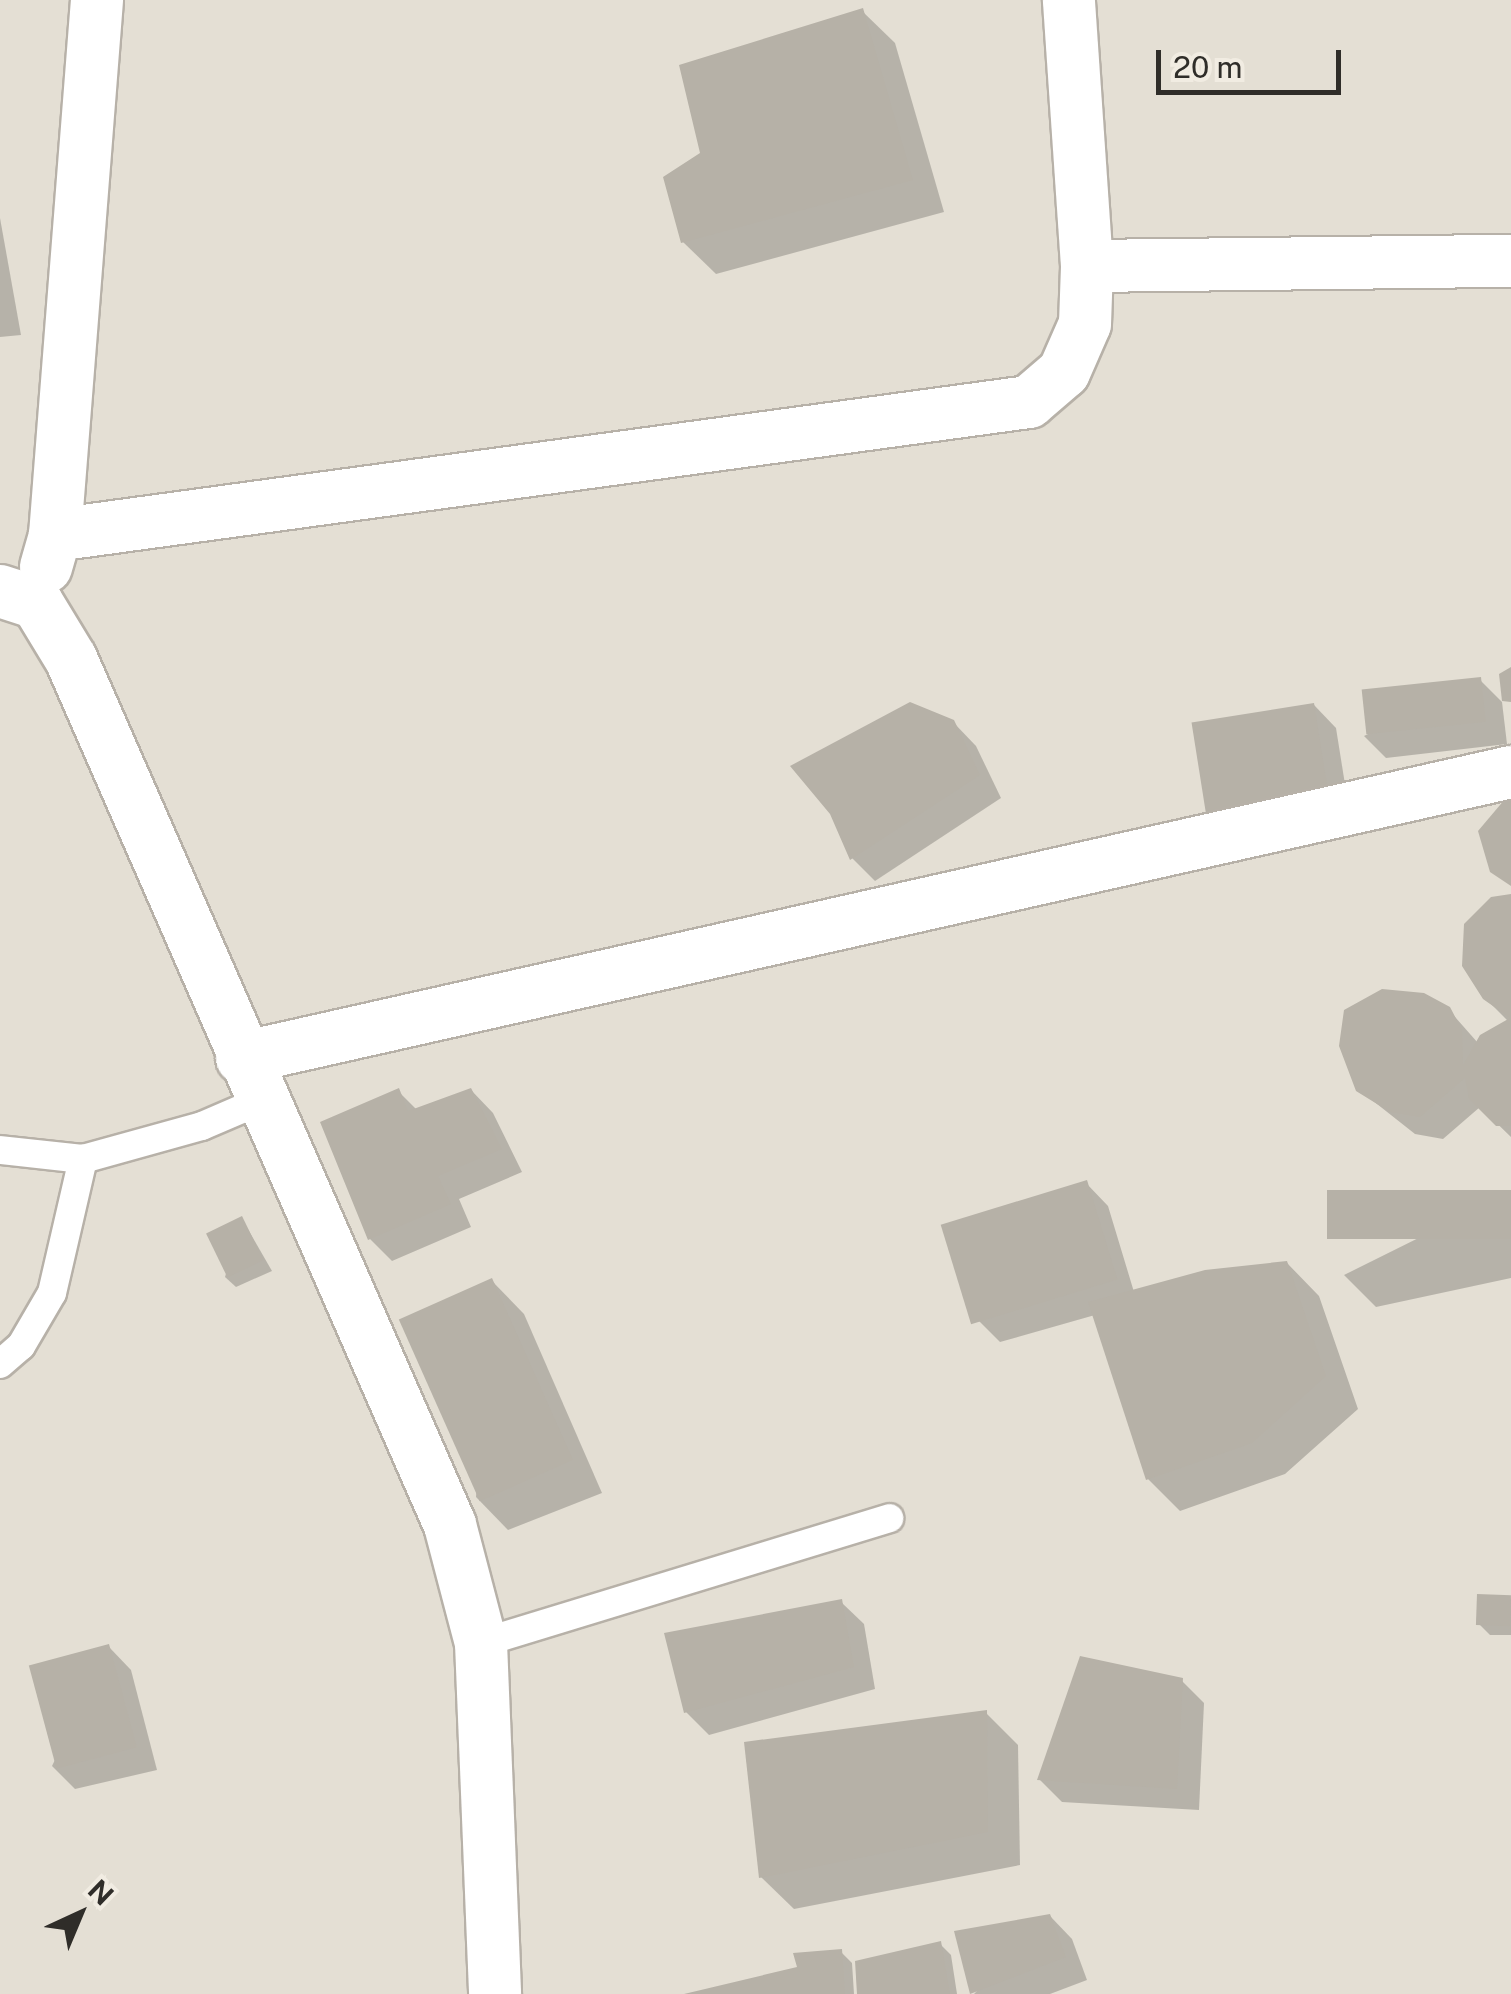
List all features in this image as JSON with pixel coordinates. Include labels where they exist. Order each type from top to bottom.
[{"type":"street","points":[[97,0],[55,534],[18,597],[71,658],[251,1080],[450,1524],[481,1642],[495,1994]]},
{"type":"street","points":[[55,534],[1030,402],[1064,372],[1085,324],[1088,266],[1069,0]]},
{"type":"street","points":[[1088,266],[1511,261]]},
{"type":"street","points":[[251,1080],[1511,772]]},
{"type":"lane","points":[[0,1150],[83,1159],[202,1126],[251,1080]]},
{"type":"lane","points":[[0,1364],[21,1346],[52,1293],[83,1159]]},
{"type":"lane","points":[[481,1642],[889,1518]]},
{"type":"building","points":[[863,8],[913,180],[681,243],[663,177],[700,153],[679,65]]},
{"type":"building","points":[[1511,667],[1511,702],[1502,701],[1499,674]]},
{"type":"building","points":[[1481,677],[1486,722],[1366,734],[1362,690]]},
{"type":"building","points":[[910,702],[954,720],[980,775],[850,860],[830,814],[790,766]]},
{"type":"building","points":[[1314,703],[1329,800],[1207,819],[1192,722]]},
{"type":"building","points":[[1511,792],[1511,886],[1490,872],[1478,831]]},
{"type":"building","points":[[1511,894],[1511,1126],[1496,1126],[1469,1099],[1465,1078],[1420,1117],[1390,1112],[1356,1091],[1339,1046],[1344,1010],[1382,989],[1424,993],[1450,1007],[1462,1030],[1463,1065],[1480,1035],[1510,1018],[1483,999],[1462,966],[1464,924],[1491,897]]},
{"type":"building","points":[[399,1088],[408,1111],[471,1088],[502,1149],[438,1176],[451,1204],[368,1240],[320,1122]]},
{"type":"building","points":[[1087,1180],[1117,1279],[971,1324],[941,1225]]},
{"type":"building","points":[[1327,1190],[1511,1190],[1511,1239],[1327,1239]]},
{"type":"building","points":[[242,1216],[263,1260],[228,1278],[206,1234]]},
{"type":"building","points":[[1287,1261],[1326,1376],[1252,1443],[1146,1480],[1088,1302],[1205,1270]]},
{"type":"building","points":[[492,1278],[573,1460],[480,1501],[399,1319]]},
{"type":"building","points":[[1477,1594],[1511,1595],[1510,1626],[1476,1625]]},
{"type":"building","points":[[842,1599],[854,1667],[684,1713],[664,1633]]},
{"type":"building","points":[[109,1644],[137,1747],[57,1769],[29,1665]]},
{"type":"building","points":[[1080,1656],[1183,1678],[1177,1789],[1037,1780]]},
{"type":"building","points":[[987,1710],[988,1832],[759,1878],[744,1742]]},
{"type":"building","points":[[1050,1914],[1066,1957],[970,1994],[954,1931]]},
{"type":"building","points":[[941,1941],[950,1994],[857,1994],[855,1961]]},
{"type":"building","points":[[842,1949],[845,1994],[684,1994],[797,1967],[793,1953]]}]
